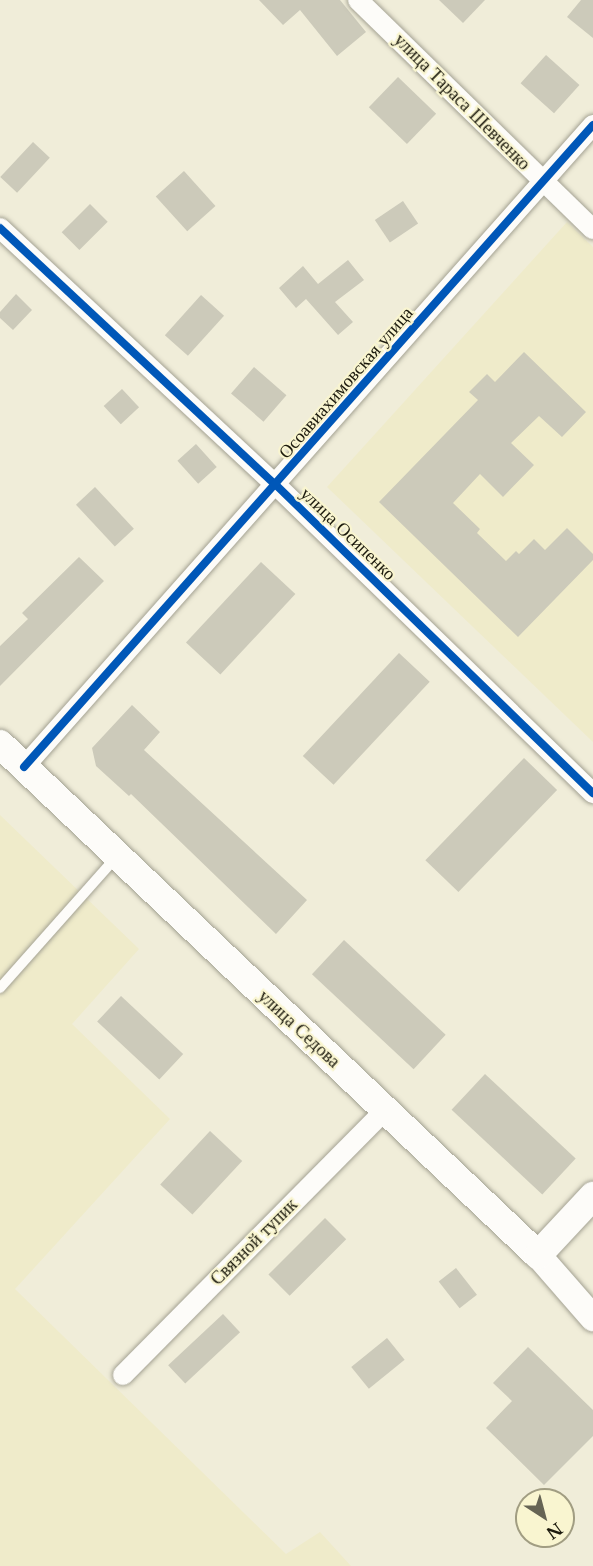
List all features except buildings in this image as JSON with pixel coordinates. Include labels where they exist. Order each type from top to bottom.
[{"type":"main road","name":"улица Седова","points":[[0,744],[538,1255]]},
{"type":"main road","points":[[538,1255],[593,1196]]},
{"type":"street","name":"улица Тараса Шевченко","points":[[358,0],[593,229]]},
{"type":"street","name":"Осоавиахимовская улица","points":[[24,767],[593,126]]},
{"type":"street","name":"улица Осипенко","points":[[0,228],[276,485],[593,793]]},
{"type":"street","name":"Связной тупик","points":[[123,1375],[385,1110]]},
{"type":"street","name":"улица Седова","points":[[538,1255],[593,1318]]},
{"type":"lane","points":[[0,988],[117,856]]},
{"type":"shaded area","points":[[567,222],[593,247],[593,742],[327,487]]},
{"type":"shaded area","points":[[0,815],[139,949],[72,1024],[170,1119],[15,1289],[286,1554],[320,1532],[351,1566],[0,1566]]},
{"type":"cycle path","points":[[24,767],[593,125]]},
{"type":"cycle path","points":[[0,228],[276,485],[593,793]]}]
